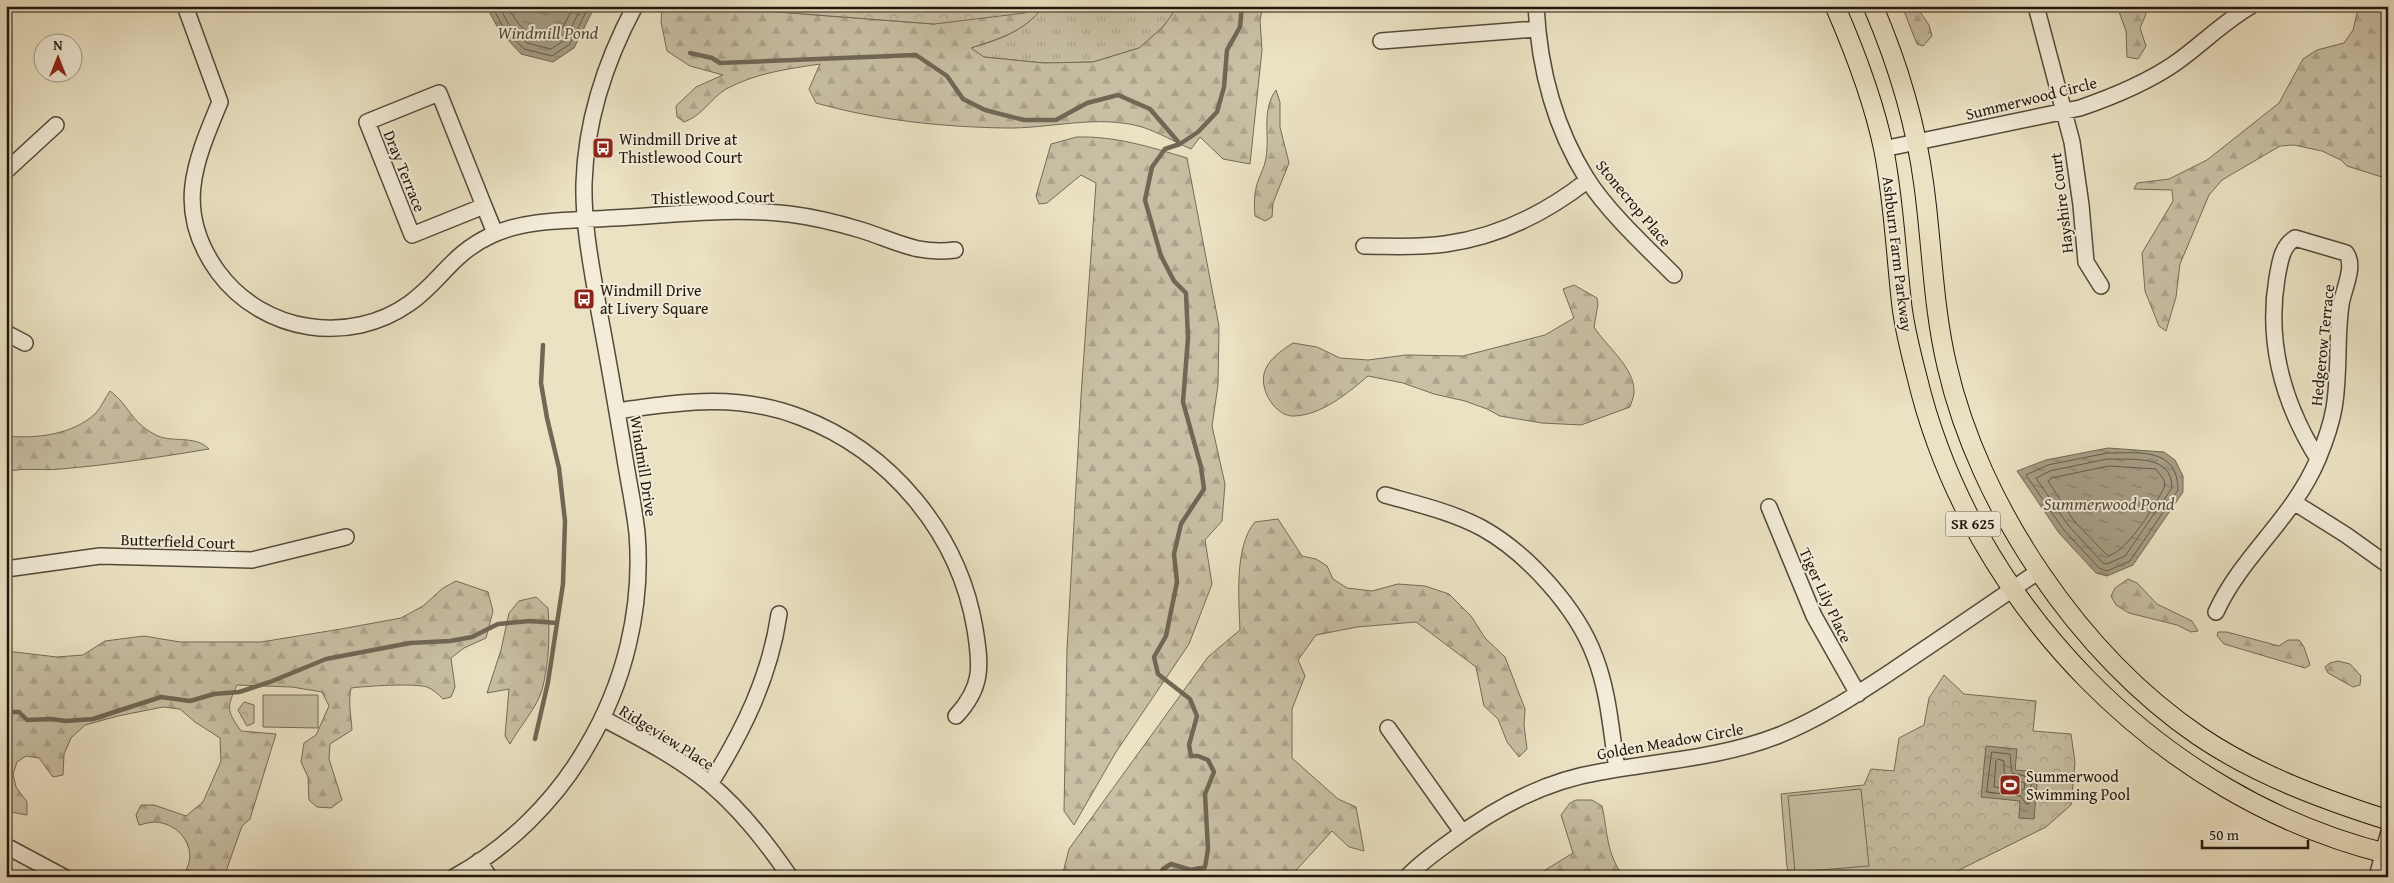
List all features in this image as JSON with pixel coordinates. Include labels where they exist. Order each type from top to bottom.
[{"type":"main road","name":"Ashburn Farm Parkway","points":[[1835,6],[1856,56],[1883,149],[1895,229],[1902,311],[1919,386],[1936,442],[1951,479],[1975,528],[2013,589],[2038,624],[2083,675],[2109,701],[2167,748],[2203,773],[2271,811],[2310,828],[2385,854]]},
{"type":"main road","name":"Ashburn Farm Parkway","points":[[1874,6],[1898,72],[1917,143],[1947,368],[1981,465],[1996,497],[2039,571],[2075,620],[2149,698],[2200,736],[2260,771],[2298,789],[2388,820]]},
{"type":"street","name":"Thistlewood Court","points":[[184,6],[220,102],[200,148],[192,180],[196,226],[213,265],[231,287],[268,314],[309,328],[355,327],[378,321],[412,302],[427,289],[458,255],[494,233],[530,225],[731,211],[765,212],[824,220],[913,249],[935,253],[955,250]]},
{"type":"street","name":"Windmill Drive","points":[[454,877],[499,846],[550,798],[579,760],[604,719],[625,659],[637,595],[638,564],[634,508],[586,238],[584,183],[587,143],[596,98],[614,48],[636,6]]},
{"type":"street","name":"Stonecrop Place","points":[[1536,6],[1541,59],[1568,144],[1588,180],[1674,276]]},
{"type":"street","name":"Hayshire Court","points":[[2036,6],[2065,111],[2076,171],[2086,262],[2101,286]]},
{"type":"street","name":"Summerwood Circle","points":[[1883,149],[2065,111],[2099,102],[2154,76],[2174,64],[2249,7]]},
{"type":"street","points":[[1382,41],[1537,29]]},
{"type":"street","name":"Dray Terrace","points":[[484,206],[412,235],[367,122],[439,93],[484,206],[494,233]]},
{"type":"street","points":[[6,171],[56,125]]},
{"type":"street","points":[[1364,246],[1444,244],[1477,238],[1532,216],[1588,180]]},
{"type":"street","name":"Hedgerow Terrace","points":[[2216,612],[2224,594],[2244,566],[2295,503],[2318,459],[2328,433],[2334,408],[2338,374],[2338,332],[2341,304],[2350,263],[2346,253],[2295,238],[2289,242],[2282,253],[2278,271],[2274,298],[2274,339],[2283,386],[2291,410],[2318,459]]},
{"type":"street","points":[[6,333],[25,343]]},
{"type":"street","points":[[617,411],[700,401],[725,400],[758,405],[791,414],[825,428],[847,440],[888,471],[931,519],[958,568],[970,603],[978,644],[979,676],[971,700],[956,716]]},
{"type":"street","points":[[1385,495],[1428,507],[1482,528],[1512,550],[1546,581],[1569,610],[1596,658],[1606,695],[1617,769]]},
{"type":"street","points":[[2295,503],[2346,535],[2388,565]]},
{"type":"street","name":"Tiger Lily Place","points":[[1769,507],[1814,616],[1858,694]]},
{"type":"street","name":"Butterfield Court","points":[[6,569],[100,556],[252,560],[276,556],[346,537]]},
{"type":"street","name":"Golden Meadow Circle","points":[[1407,877],[1429,857],[1462,832],[1503,805],[1534,791],[1566,779],[1617,769],[1674,762],[1757,743],[1819,717],[1858,694],[2039,571]]},
{"type":"street","points":[[710,784],[750,715],[775,641],[779,614]]},
{"type":"street","name":"Ridgeview Place","points":[[604,719],[649,743],[710,784],[743,816],[790,877]]},
{"type":"street","points":[[1388,728],[1462,832]]},
{"type":"street","points":[[2377,877],[2385,854],[2388,834]]},
{"type":"street","points":[[6,846],[64,877]]},
{"type":"street","points":[[479,861],[489,877]]},
{"type":"green space","points":[[666,6],[699,6],[934,24],[1008,6],[1044,6],[1028,23],[1019,29],[971,48],[984,57],[1044,63],[1093,62],[1139,48],[1163,27],[1178,6],[1263,6],[1260,20],[1262,50],[1250,164],[1223,159],[1200,137],[1191,149],[1148,129],[1125,123],[1091,122],[1022,128],[981,127],[909,121],[839,109],[816,103],[809,89],[820,64],[772,72],[737,84],[720,93],[701,112],[684,122],[677,117],[676,106],[696,87],[723,75],[690,66],[667,51],[661,22],[662,9]]},
{"type":"green space","points":[[699,6],[1029,6],[1025,13],[934,24]]},
{"type":"green space","points":[[1044,6],[1178,6],[1163,27],[1139,48],[1093,62],[1044,63],[984,57],[970,48],[991,42],[1020,28],[1037,15]]},
{"type":"green space","points":[[1902,6],[1916,6],[1929,25],[1932,36],[1923,46],[1917,44]]},
{"type":"green space","points":[[2117,6],[2142,6],[2146,14],[2140,28],[2146,46],[2138,59],[2127,57],[2126,31]]},
{"type":"green space","points":[[2364,6],[2388,6],[2388,179],[2347,166],[2341,160],[2322,151],[2294,145],[2280,146],[2222,180],[2209,195],[2180,264],[2176,297],[2166,331],[2159,326],[2145,291],[2142,253],[2173,201],[2172,190],[2134,189],[2137,183],[2169,179],[2207,160],[2279,103],[2303,59],[2317,50],[2344,43],[2353,30],[2358,9]]},
{"type":"green space","points":[[1276,90],[1280,102],[1280,127],[1289,163],[1273,203],[1272,217],[1265,221],[1255,216],[1255,198],[1257,185],[1266,158],[1267,114],[1271,98]]},
{"type":"green space","points":[[1077,137],[1119,140],[1187,158],[1219,326],[1218,385],[1212,426],[1225,484],[1222,521],[1205,540],[1212,584],[1189,644],[1116,752],[1074,825],[1064,811],[1067,649],[1081,396],[1096,183],[1081,175],[1047,203],[1039,204],[1036,196],[1051,144]]},
{"type":"green space","points":[[1574,285],[1597,298],[1598,304],[1594,327],[1630,374],[1634,392],[1630,407],[1581,425],[1542,423],[1500,416],[1465,401],[1434,394],[1403,383],[1368,376],[1334,402],[1315,412],[1294,416],[1287,415],[1276,408],[1264,388],[1264,374],[1268,364],[1293,343],[1317,347],[1340,358],[1368,360],[1406,355],[1463,356],[1545,335],[1574,318],[1563,289]]},
{"type":"green space","points":[[110,391],[140,424],[154,434],[160,437],[190,440],[203,444],[209,449],[97,465],[6,472],[6,436],[41,436],[75,427],[95,414]]},
{"type":"green space","points":[[1278,519],[1302,556],[1316,559],[1327,566],[1333,579],[1347,588],[1372,591],[1398,584],[1425,586],[1449,594],[1471,616],[1485,638],[1505,657],[1525,709],[1524,725],[1527,749],[1519,757],[1507,742],[1498,719],[1484,706],[1476,667],[1416,622],[1357,627],[1316,635],[1298,660],[1305,676],[1292,709],[1292,758],[1338,799],[1356,807],[1364,851],[1349,847],[1332,831],[1290,877],[1062,877],[1069,849],[1208,657],[1240,630],[1239,574],[1248,532],[1255,522]]},
{"type":"green space","points":[[2128,579],[2137,583],[2157,604],[2192,621],[2198,631],[2191,632],[2177,625],[2129,613],[2116,605],[2111,596],[2115,588]]},
{"type":"green space","points":[[456,581],[488,592],[493,611],[486,638],[464,648],[451,658],[455,687],[451,697],[443,699],[432,689],[412,685],[351,688],[352,730],[330,744],[329,759],[342,800],[331,808],[317,807],[309,800],[308,777],[301,762],[304,743],[316,735],[329,706],[322,692],[292,687],[237,685],[231,699],[230,708],[233,718],[241,731],[276,734],[250,819],[242,826],[224,877],[188,877],[186,870],[190,854],[188,846],[179,832],[164,823],[153,822],[139,825],[136,815],[141,805],[154,805],[186,816],[203,802],[221,761],[220,738],[195,722],[180,709],[163,707],[85,725],[71,738],[64,754],[63,775],[53,777],[39,758],[26,756],[17,762],[13,774],[16,787],[27,802],[27,815],[6,811],[6,651],[57,657],[83,655],[105,641],[144,636],[180,642],[261,642],[401,618],[423,606],[443,588]]},
{"type":"green space","points":[[536,597],[548,608],[548,659],[539,697],[510,744],[505,736],[509,689],[487,693],[501,650],[509,613],[519,601]]},
{"type":"green space","points":[[2218,632],[2227,632],[2279,646],[2288,640],[2299,640],[2304,647],[2310,665],[2305,668],[2224,644],[2217,636]]},
{"type":"green space","points":[[2338,661],[2350,664],[2361,676],[2360,685],[2353,687],[2328,673],[2325,667],[2330,663]]},
{"type":"green space","points":[[1944,675],[1964,694],[2036,701],[2033,731],[2071,734],[2075,762],[2071,805],[2046,827],[1945,877],[1791,877],[1787,867],[1781,794],[1864,785],[1871,769],[1894,771],[1899,738],[1924,725],[1929,698]]},
{"type":"green space","points":[[263,695],[318,695],[318,728],[263,727]]},
{"type":"green space","points":[[244,702],[254,705],[254,723],[247,726],[238,710]]},
{"type":"green space","points":[[1861,789],[1869,866],[1795,872],[1788,796]]},
{"type":"green space","points":[[1576,800],[1592,800],[1602,806],[1611,852],[1624,877],[1538,877],[1542,872],[1573,853],[1561,815],[1570,803]]},
{"type":"water","name":"Windmill Pond","points":[[486,6],[595,6],[574,48],[553,62],[521,54],[499,30]]},
{"type":"water","name":"Summerwood Pond","points":[[2108,448],[2164,452],[2175,460],[2183,476],[2183,492],[2133,565],[2107,576],[2096,573],[2059,533],[2017,471],[2046,460]]},
{"type":"water","name":"Summerwood Swimming Pool","points":[[1986,746],[2017,749],[2015,770],[2038,772],[2034,819],[2019,818],[2020,801],[1981,797]]},
{"type":"waterway","points":[[1157,877],[1163,869],[1171,864],[1191,870],[1205,867],[1208,849],[1205,794],[1214,772],[1208,760],[1198,756],[1191,756],[1189,745],[1197,716],[1190,699],[1158,674],[1154,657],[1166,636],[1177,582],[1174,554],[1181,524],[1204,489],[1201,467],[1183,402],[1188,338],[1186,293],[1174,281],[1161,256],[1145,200],[1152,167],[1165,149],[1180,144],[1198,132],[1217,112],[1224,87],[1227,50],[1240,27],[1242,6]]},
{"type":"waterway","points":[[690,53],[712,58],[720,63],[916,55],[947,76],[963,99],[985,110],[1024,120],[1056,120],[1087,103],[1118,95],[1150,109],[1180,144]]},
{"type":"waterway","points":[[535,739],[548,682],[563,584],[565,521],[559,468],[541,383],[543,345]]},
{"type":"waterway","points":[[6,712],[19,712],[27,720],[51,719],[66,721],[93,719],[161,697],[190,701],[214,694],[239,692],[270,682],[326,659],[410,643],[450,641],[472,637],[498,624],[530,621],[557,623]]},
{"type":"place","name":"Windmill Drive at Thistlewood Court","points":[[603,148]]},
{"type":"place","name":"Windmill Drive at Livery Square","points":[[584,299]]},
{"type":"place","name":"Summerwood Swimming Pool","points":[[2010,785]]}]
